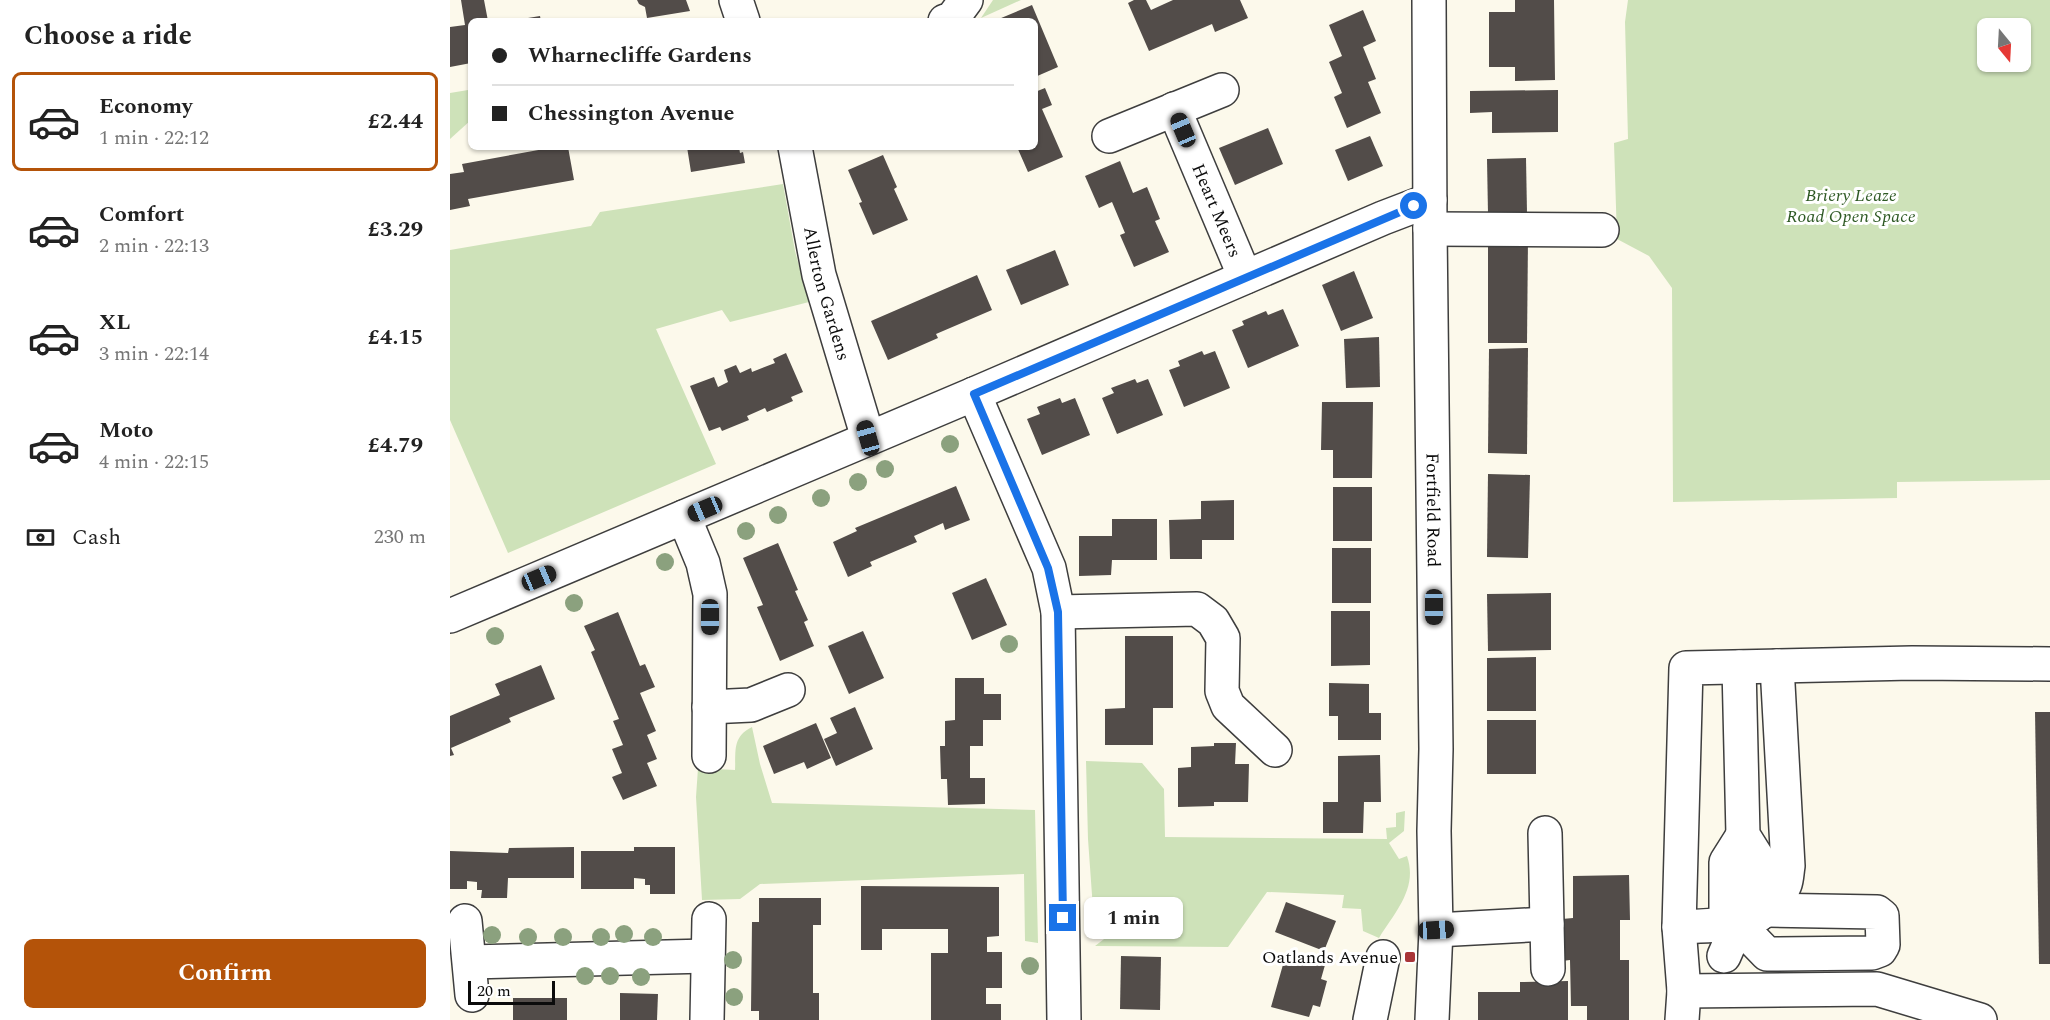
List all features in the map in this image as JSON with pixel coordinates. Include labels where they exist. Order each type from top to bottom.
[{"type":"street","points":[[736,0],[741,18]]},
{"type":"street","points":[[952,18],[966,0]]},
{"type":"street","name":"Fortfield Road","points":[[1430,0],[1436,930],[1432,1020]]},
{"type":"street","points":[[1109,136],[1222,90]]},
{"type":"street","name":"Heart Meers","points":[[1174,109],[1245,277]]},
{"type":"street","name":"Allerton Gardens","points":[[796,150],[819,275],[868,438]]},
{"type":"street","points":[[450,616],[1245,277],[1430,215],[1602,230]]},
{"type":"street","points":[[974,394],[1048,568],[1058,612],[1064,1020]]},
{"type":"street","points":[[684,518],[703,563],[710,594],[709,756]]},
{"type":"street","points":[[1058,612],[1197,609],[1213,621],[1223,638],[1222,691],[1228,706],[1275,750]]},
{"type":"street","points":[[1980,1020],[1877,989],[1683,1005],[1679,927],[1686,668],[1912,663],[2050,664]]},
{"type":"street","points":[[1679,927],[1743,926],[1785,884],[1788,866],[1777,666]]},
{"type":"street","points":[[1739,667],[1743,835],[1758,859],[1743,926]]},
{"type":"street","points":[[710,707],[751,705],[788,690]]},
{"type":"street","points":[[1545,833],[1548,969]]},
{"type":"street","points":[[707,1020],[709,919]]},
{"type":"street","points":[[465,921],[472,995]]},
{"type":"street","points":[[1436,930],[1547,924]]},
{"type":"street","points":[[470,962],[707,956]]},
{"type":"street","points":[[1370,1020],[1383,957]]},
{"type":"green space","points":[[993,0],[1021,0],[981,18]]},
{"type":"green space","name":"Briery Leaze Road Open Space","points":[[1628,0],[2050,0],[2050,480],[1897,482],[1897,498],[1673,502],[1672,288],[1649,256],[1617,239],[1614,143],[1628,139],[1625,22]]},
{"type":"green space","points":[[468,90],[468,123],[450,139],[450,93]]},
{"type":"green space","points":[[783,184],[795,251],[809,302],[730,322],[722,310],[656,329],[716,464],[508,553],[450,420],[450,250],[591,226],[600,212]]},
{"type":"green space","points":[[752,727],[772,803],[1035,810],[1038,943],[1025,941],[1024,874],[760,884],[740,899],[702,900],[696,797],[698,768],[735,770],[736,745],[741,735]]},
{"type":"green space","points":[[1086,761],[1142,763],[1164,789],[1165,837],[1387,839],[1386,828],[1396,827],[1396,813],[1405,811],[1404,831],[1389,843],[1399,859],[1407,856],[1410,879],[1404,899],[1379,938],[1363,931],[1361,909],[1342,908],[1344,895],[1267,892],[1228,947],[1095,946],[1108,936],[1094,923],[1088,839]]},
{"type":"building","points":[[461,0],[484,0],[487,18],[468,18],[468,64],[450,67],[450,27],[465,25]]},
{"type":"building","points":[[637,0],[686,0],[690,11],[647,18],[645,7]]},
{"type":"building","points":[[1134,0],[1146,0],[1151,10],[1173,0],[1240,0],[1248,18],[1215,32],[1212,24],[1149,51],[1128,3]]},
{"type":"building","points":[[1515,0],[1554,0],[1555,80],[1515,81],[1515,67],[1489,67],[1489,12],[1515,12]]},
{"type":"building","points":[[1032,5],[1037,18],[1001,18]]},
{"type":"building","points":[[1363,10],[1376,41],[1363,47],[1376,79],[1368,82],[1381,113],[1347,128],[1334,97],[1342,93],[1329,62],[1342,56],[1329,25]]},
{"type":"building","points":[[1038,19],[1058,67],[1038,76]]},
{"type":"building","points":[[1045,88],[1052,105],[1042,109],[1063,157],[1028,172],[1018,150],[1038,150],[1038,91]]},
{"type":"building","points":[[1558,90],[1558,132],[1492,133],[1492,112],[1470,113],[1470,91]]},
{"type":"building","points":[[1268,128],[1283,164],[1235,185],[1219,148]]},
{"type":"building","points":[[1370,136],[1383,166],[1348,181],[1335,150]]},
{"type":"building","points":[[539,150],[569,150],[574,180],[468,199],[470,206],[450,210],[450,174],[464,172],[462,164]]},
{"type":"building","points":[[687,150],[740,150],[740,153],[743,152],[745,163],[691,172]]},
{"type":"building","points":[[883,155],[897,187],[894,189],[908,220],[873,235],[848,170]]},
{"type":"building","points":[[1526,158],[1527,213],[1488,214],[1487,159]]},
{"type":"building","points":[[1120,161],[1133,193],[1147,187],[1160,219],[1155,221],[1169,252],[1134,267],[1120,235],[1125,233],[1112,202],[1099,208],[1085,176]]},
{"type":"building","points":[[1488,237],[1528,238],[1527,343],[1488,343]]},
{"type":"building","points":[[1055,250],[1069,285],[1021,305],[1006,270]]},
{"type":"building","points":[[1354,271],[1373,318],[1341,331],[1322,285]]},
{"type":"building","points":[[977,275],[992,310],[936,334],[938,338],[888,360],[871,321]]},
{"type":"building","points":[[1283,309],[1299,346],[1248,368],[1232,330],[1244,325],[1242,321],[1266,311],[1268,315]]},
{"type":"building","points":[[1379,337],[1380,387],[1346,388],[1344,339]]},
{"type":"building","points":[[1528,348],[1527,454],[1488,453],[1489,349]]},
{"type":"building","points":[[1202,351],[1204,355],[1215,351],[1230,388],[1184,407],[1169,370],[1180,366],[1178,361]]},
{"type":"building","points":[[786,353],[803,392],[791,397],[793,401],[767,412],[765,408],[747,416],[749,420],[722,431],[720,427],[709,431],[690,386],[714,377],[718,387],[728,382],[724,370],[736,365],[740,373],[751,368],[752,372],[775,363],[773,359]]},
{"type":"building","points":[[1135,379],[1137,383],[1148,379],[1163,415],[1117,434],[1102,398],[1114,393],[1111,388]]},
{"type":"building","points":[[1060,398],[1062,403],[1075,398],[1090,435],[1042,455],[1027,419],[1040,414],[1037,407]]},
{"type":"building","points":[[1322,402],[1373,402],[1372,478],[1333,478],[1333,450],[1321,450]]},
{"type":"building","points":[[1488,474],[1530,475],[1528,558],[1487,557]]},
{"type":"building","points":[[956,486],[970,520],[945,530],[943,523],[914,536],[917,542],[870,562],[872,566],[848,577],[833,542],[857,531],[855,528]]},
{"type":"building","points":[[1333,487],[1372,487],[1372,541],[1333,541]]},
{"type":"building","points":[[1234,500],[1234,540],[1202,540],[1202,559],[1170,559],[1169,520],[1201,519],[1201,501]]},
{"type":"building","points":[[1112,519],[1157,519],[1157,560],[1112,560],[1111,575],[1079,576],[1079,536],[1112,536]]},
{"type":"building","points":[[778,543],[798,590],[795,591],[808,620],[804,622],[814,646],[780,661],[757,607],[763,605],[743,558]]},
{"type":"building","points":[[1332,548],[1371,548],[1371,603],[1332,603]]},
{"type":"building","points":[[986,578],[1007,625],[972,640],[952,593]]},
{"type":"building","points":[[1551,593],[1551,650],[1488,651],[1487,594]]},
{"type":"building","points":[[1331,611],[1370,611],[1370,665],[1331,666]]},
{"type":"building","points":[[618,612],[640,666],[645,664],[655,687],[640,693],[656,731],[647,735],[657,759],[647,763],[657,786],[623,800],[612,777],[622,773],[612,749],[623,745],[613,721],[619,719],[591,652],[595,650],[584,626]]},
{"type":"building","points":[[863,631],[884,678],[849,694],[828,646]]},
{"type":"building","points":[[1125,636],[1173,636],[1173,708],[1153,708],[1153,745],[1105,745],[1105,709],[1125,708]]},
{"type":"building","points":[[1536,657],[1536,711],[1487,711],[1487,658]]},
{"type":"building","points":[[541,665],[555,699],[509,718],[511,722],[451,748],[454,755],[450,756],[450,716],[500,695],[495,684]]},
{"type":"building","points":[[955,678],[984,678],[984,694],[1001,694],[1001,720],[983,720],[983,746],[970,746],[970,778],[985,778],[985,804],[948,805],[947,779],[941,779],[940,746],[945,746],[945,721],[955,720]]},
{"type":"building","points":[[1329,683],[1369,684],[1369,713],[1381,713],[1381,740],[1338,740],[1338,716],[1329,716]]},
{"type":"building","points":[[855,707],[873,749],[836,766],[824,739],[837,733],[830,718]]},
{"type":"building","points":[[2035,712],[2050,712],[2050,964],[2039,964]]},
{"type":"building","points":[[1487,720],[1536,720],[1536,774],[1487,774]]},
{"type":"building","points":[[816,723],[831,758],[807,769],[804,762],[774,774],[763,746]]},
{"type":"building","points":[[1214,743],[1236,743],[1235,764],[1249,764],[1248,802],[1214,802],[1214,806],[1178,807],[1178,768],[1191,767],[1191,747],[1214,746]]},
{"type":"building","points":[[1380,755],[1381,802],[1364,802],[1363,833],[1323,833],[1323,802],[1338,802],[1338,756]]},
{"type":"building","points":[[574,847],[574,878],[508,878],[507,898],[481,898],[482,890],[477,890],[477,882],[467,881],[467,889],[450,889],[450,851],[508,853],[509,848]]},
{"type":"building","points":[[634,847],[675,847],[675,894],[650,894],[650,885],[645,885],[645,879],[634,878],[634,889],[581,889],[581,851],[634,851]]},
{"type":"building","points":[[1629,875],[1630,920],[1620,920],[1620,960],[1629,960],[1629,1020],[1587,1020],[1587,1006],[1571,1006],[1570,960],[1562,961],[1562,919],[1573,918],[1573,876]]},
{"type":"building","points":[[861,886],[999,887],[999,936],[987,937],[987,952],[1002,952],[1002,988],[986,988],[986,1004],[1001,1004],[1001,1020],[931,1020],[931,953],[948,953],[948,929],[882,929],[882,950],[861,950]]},
{"type":"building","points":[[759,898],[821,898],[821,925],[813,925],[813,993],[819,993],[819,1020],[759,1020],[759,1011],[751,1011],[752,922],[759,922]]},
{"type":"building","points":[[1286,902],[1336,921],[1324,951],[1275,932]]},
{"type":"building","points":[[1286,954],[1325,965],[1321,979],[1327,981],[1320,1007],[1313,1005],[1309,1017],[1271,1007]]},
{"type":"building","points":[[1121,956],[1161,957],[1160,1010],[1120,1009]]},
{"type":"building","points":[[1568,981],[1568,1020],[1478,1020],[1478,992],[1520,992],[1520,982]]},
{"type":"building","points":[[620,993],[658,994],[657,1020],[620,1020]]},
{"type":"building","points":[[513,998],[567,998],[567,1020],[513,1020]]},
{"type":"place","name":"Oatlands Avenue","points":[[1410,957]]},
{"type":"route","points":[[1063,918],[1058,612],[1048,568],[974,394],[1414,206]]}]
